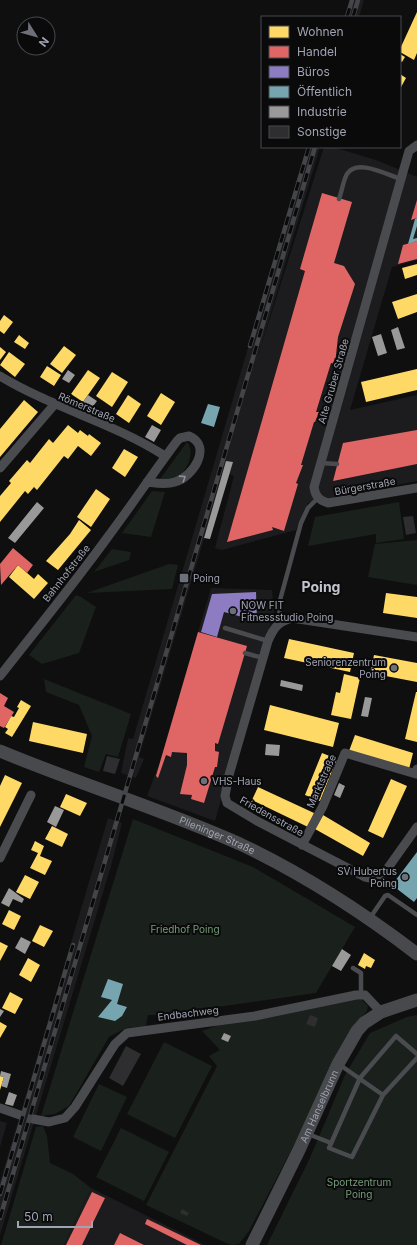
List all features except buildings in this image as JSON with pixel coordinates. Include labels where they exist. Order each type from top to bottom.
[{"type":"street","name":"Alte Gruber Straße","points":[[318,498],[314,487],[409,151],[417,145]]},
{"type":"street","name":"Römerstraße","points":[[0,376],[54,405],[150,447],[165,456]]},
{"type":"street","points":[[0,468],[54,405]]},
{"type":"street","name":"Bahnhofstraße","points":[[0,676],[79,575],[176,441],[189,436],[196,440],[200,452],[199,459],[189,474],[175,482],[147,482]]},
{"type":"street","name":"Bürgerstraße","points":[[318,498],[328,503],[338,503],[417,488]]},
{"type":"street","points":[[280,621],[292,618],[417,637]]},
{"type":"street","name":"Friedensstraße","points":[[280,621],[272,631],[263,658],[229,775],[225,796],[227,803],[235,809],[302,845],[365,877],[375,879],[385,872],[417,827]]},
{"type":"street","name":"Plieninger Straße","points":[[0,751],[195,825],[240,844],[304,878],[369,919],[417,954]]},
{"type":"street","name":"Marktstraße","points":[[302,845],[323,806],[345,753],[417,773]]},
{"type":"street","points":[[0,858],[31,794]]},
{"type":"street","points":[[362,995],[365,995],[381,1012]]},
{"type":"street","name":"Endbachweg","points":[[33,1119],[49,1122],[65,1118],[75,1107],[115,1044],[127,1033],[254,1016],[362,995]]},
{"type":"street","name":"Am Hanselbrunn","points":[[252,1245],[299,1150],[338,1064],[357,1031],[364,1022],[381,1012],[417,1000]]},
{"type":"street","points":[[0,1108],[20,1115]]},
{"type":"lane","points":[[339,198],[345,178],[352,168],[363,167],[401,179]]},
{"type":"lane","points":[[321,463],[337,464]]},
{"type":"lane","points":[[280,621],[278,604],[301,523],[308,508],[318,498]]},
{"type":"lane","points":[[225,628],[268,641]]},
{"type":"lane","points":[[245,653],[263,658]]},
{"type":"lane","points":[[369,919],[385,896],[388,895],[417,915]]},
{"type":"lane","points":[[353,968],[361,973],[362,995]]},
{"type":"lane","points":[[417,1054],[396,1036],[360,1078],[329,1148],[352,1158],[383,1095],[417,1058]]},
{"type":"lane","points":[[338,1064],[383,1095]]},
{"type":"lane","points":[[306,1133],[331,1143]]},
{"type":"shaded area","points":[[350,0],[364,0],[359,16],[345,16]]},
{"type":"shaded area","points":[[307,148],[320,148],[258,356],[324,148],[336,148],[376,160],[417,177],[417,260],[392,267],[350,410],[417,395],[417,481],[308,503],[296,530],[222,550],[215,548],[234,476],[229,474],[232,463],[227,461],[139,757],[144,759],[136,778],[121,773],[128,738],[133,739]]},
{"type":"shaded area","points":[[211,588],[272,590],[274,612],[215,821],[147,796],[160,761]]},
{"type":"shaded area","points":[[108,818],[122,823],[111,866],[0,1235],[0,1182]]},
{"type":"shaded area","points":[[0,1121],[7,1123],[0,1147]]},
{"type":"shaded area","points":[[91,1188],[205,1245],[64,1245]]},
{"type":"green space","points":[[187,442],[191,451],[187,467],[176,478],[160,479]]},
{"type":"green space","points":[[152,491],[165,492],[151,537],[122,533]]},
{"type":"green space","points":[[399,502],[404,539],[376,543],[376,534],[308,546],[315,517]]},
{"type":"green space","points":[[417,540],[417,585],[368,577],[375,544]]},
{"type":"green space","points":[[112,549],[131,552],[129,560],[94,572]]},
{"type":"green space","points":[[169,564],[178,565],[172,589],[87,593]]},
{"type":"green space","points":[[76,595],[96,607],[79,653],[42,664],[29,655]]},
{"type":"green space","points":[[44,679],[131,714],[118,757],[106,754],[99,772],[84,767],[92,736],[79,705],[46,692]]},
{"type":"green space","name":"Friedhof Poing","points":[[133,819],[253,867],[355,927],[316,993],[161,1015],[148,1015],[146,1026],[126,1028],[109,1037],[69,1106],[55,1114],[41,1116]]},
{"type":"green space","points":[[354,998],[362,1000],[368,1006],[367,1011],[360,1019],[249,1231],[239,1244],[232,1245],[226,1243],[146,1205],[217,1066],[209,1056],[220,1050],[202,1031],[218,1025]]},
{"type":"green space","name":"Sportzentrum Poing","points":[[417,1015],[417,1245],[267,1245],[309,1160],[345,1075],[370,1033],[407,1017]]},
{"type":"green space","points":[[164,1042],[212,1066],[175,1138],[127,1114]]},
{"type":"green space","points":[[99,1084],[127,1097],[101,1151],[73,1137]]},
{"type":"green space","points":[[43,1126],[47,1136],[50,1163],[73,1174],[91,1188],[64,1245],[1,1245],[36,1127]]},
{"type":"green space","points":[[121,1128],[169,1152],[144,1201],[96,1177]]},
{"type":"railway","points":[[347,16],[352,0]]},
{"type":"railway","points":[[353,16],[358,0]]},
{"type":"railway","points":[[250,346],[309,148]]},
{"type":"railway","points":[[0,1218],[315,148]]},
{"type":"railway","points":[[0,1194],[73,945]]},
{"type":"place","name":"Poing","points":[[184,578]]},
{"type":"place","name":"NOW FIT Fitnessstudio Poing","points":[[233,611]]},
{"type":"place","name":"Seniorenzentrum Poing","points":[[394,668]]},
{"type":"place","name":"VHS-Haus","points":[[204,781]]},
{"type":"place","name":"SV Hubertus Poing","points":[[405,877]]},
{"type":"district","name":"Poing","points":[[321,587]]}]
